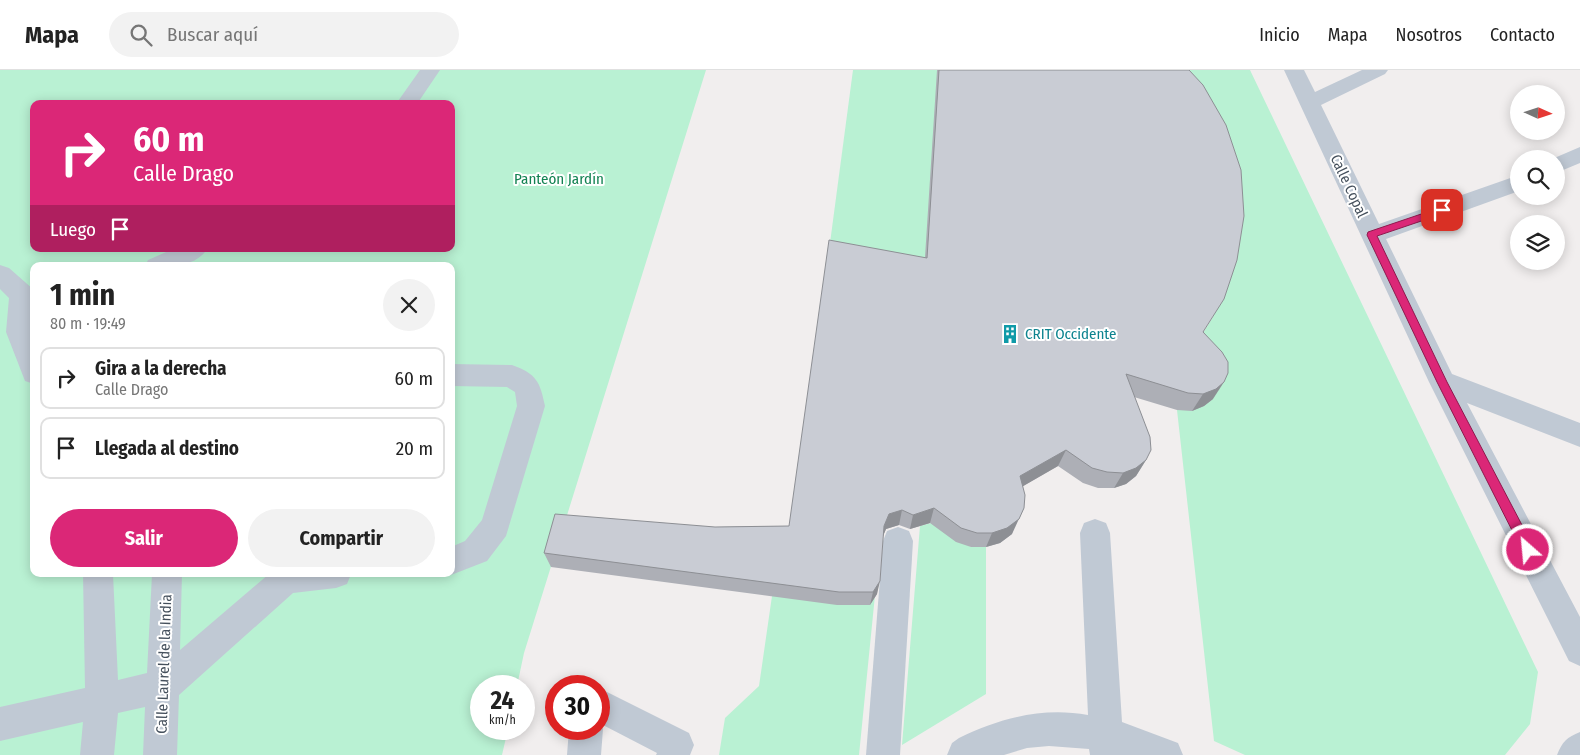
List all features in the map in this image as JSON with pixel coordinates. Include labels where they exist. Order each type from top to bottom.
[{"type":"street","points":[[409,100],[430,70]]},
{"type":"street","name":"Calle Copal","points":[[1294,70],[1442,382],[1580,650]]},
{"type":"street","points":[[1309,103],[1378,70]]},
{"type":"street","points":[[1565,162],[1580,154]]},
{"type":"street","points":[[1372,235],[1510,186]]},
{"type":"street","points":[[166,262],[188,252]]},
{"type":"street","points":[[0,274],[28,298],[18,333],[30,363]]},
{"type":"street","points":[[455,375],[512,376],[526,386],[531,406],[496,526],[476,551],[455,559]]},
{"type":"street","points":[[1442,382],[1580,435]]},
{"type":"street","points":[[1095,533],[1106,745]]},
{"type":"street","points":[[883,755],[898,541]]},
{"type":"street","points":[[97,755],[102,701],[98,577]]},
{"type":"street","name":"Calle Laurel de la India","points":[[160,755],[168,577]]},
{"type":"street","points":[[0,724],[164,686],[286,577]]},
{"type":"street","points":[[610,712],[675,750]]},
{"type":"street","points":[[964,755],[978,747],[1031,730],[1051,729],[1106,745],[1141,744],[1166,755]]},
{"type":"street","points":[[584,755],[585,740]]},
{"type":"street","points":[[1574,755],[1580,749]]},
{"type":"green space","name":"Panteón Jardín","points":[[0,70],[706,70],[524,653],[519,675],[470,675],[470,740],[505,740],[502,755],[0,755]]},
{"type":"green space","points":[[853,70],[1074,70],[925,258],[828,258]]},
{"type":"green space","points":[[1165,70],[1250,70],[1538,672],[1530,724],[1505,755],[1245,755],[1214,741],[1177,410],[1191,352],[1213,317],[1226,279]]},
{"type":"green space","points":[[935,522],[971,547],[986,547],[986,694],[902,745],[920,526]]},
{"type":"green space","points":[[875,595],[859,755],[719,755],[725,718],[759,686],[772,596]]},
{"type":"building","name":"CRIT Occidente","points":[[939,70],[1189,70],[1203,85],[1226,125],[1241,170],[1244,216],[1237,260],[1224,299],[1203,332],[1222,352],[1228,362],[1228,373],[1224,382],[1216,389],[1203,394],[1188,393],[1126,374],[1150,437],[1151,450],[1146,460],[1136,468],[1123,473],[1107,472],[1092,468],[1066,450],[1020,476],[1025,495],[1024,508],[1019,519],[1007,528],[992,533],[977,533],[961,528],[934,508],[913,515],[902,510],[889,514],[884,526],[880,581],[873,592],[839,592],[544,553],[555,514],[715,527],[789,526],[829,240],[927,258]]},
{"type":"place","name":"CRIT Occidente","points":[[1010,334]]},
{"type":"route","points":[[1442,210],[1372,235],[1442,382],[1528,550]]}]
